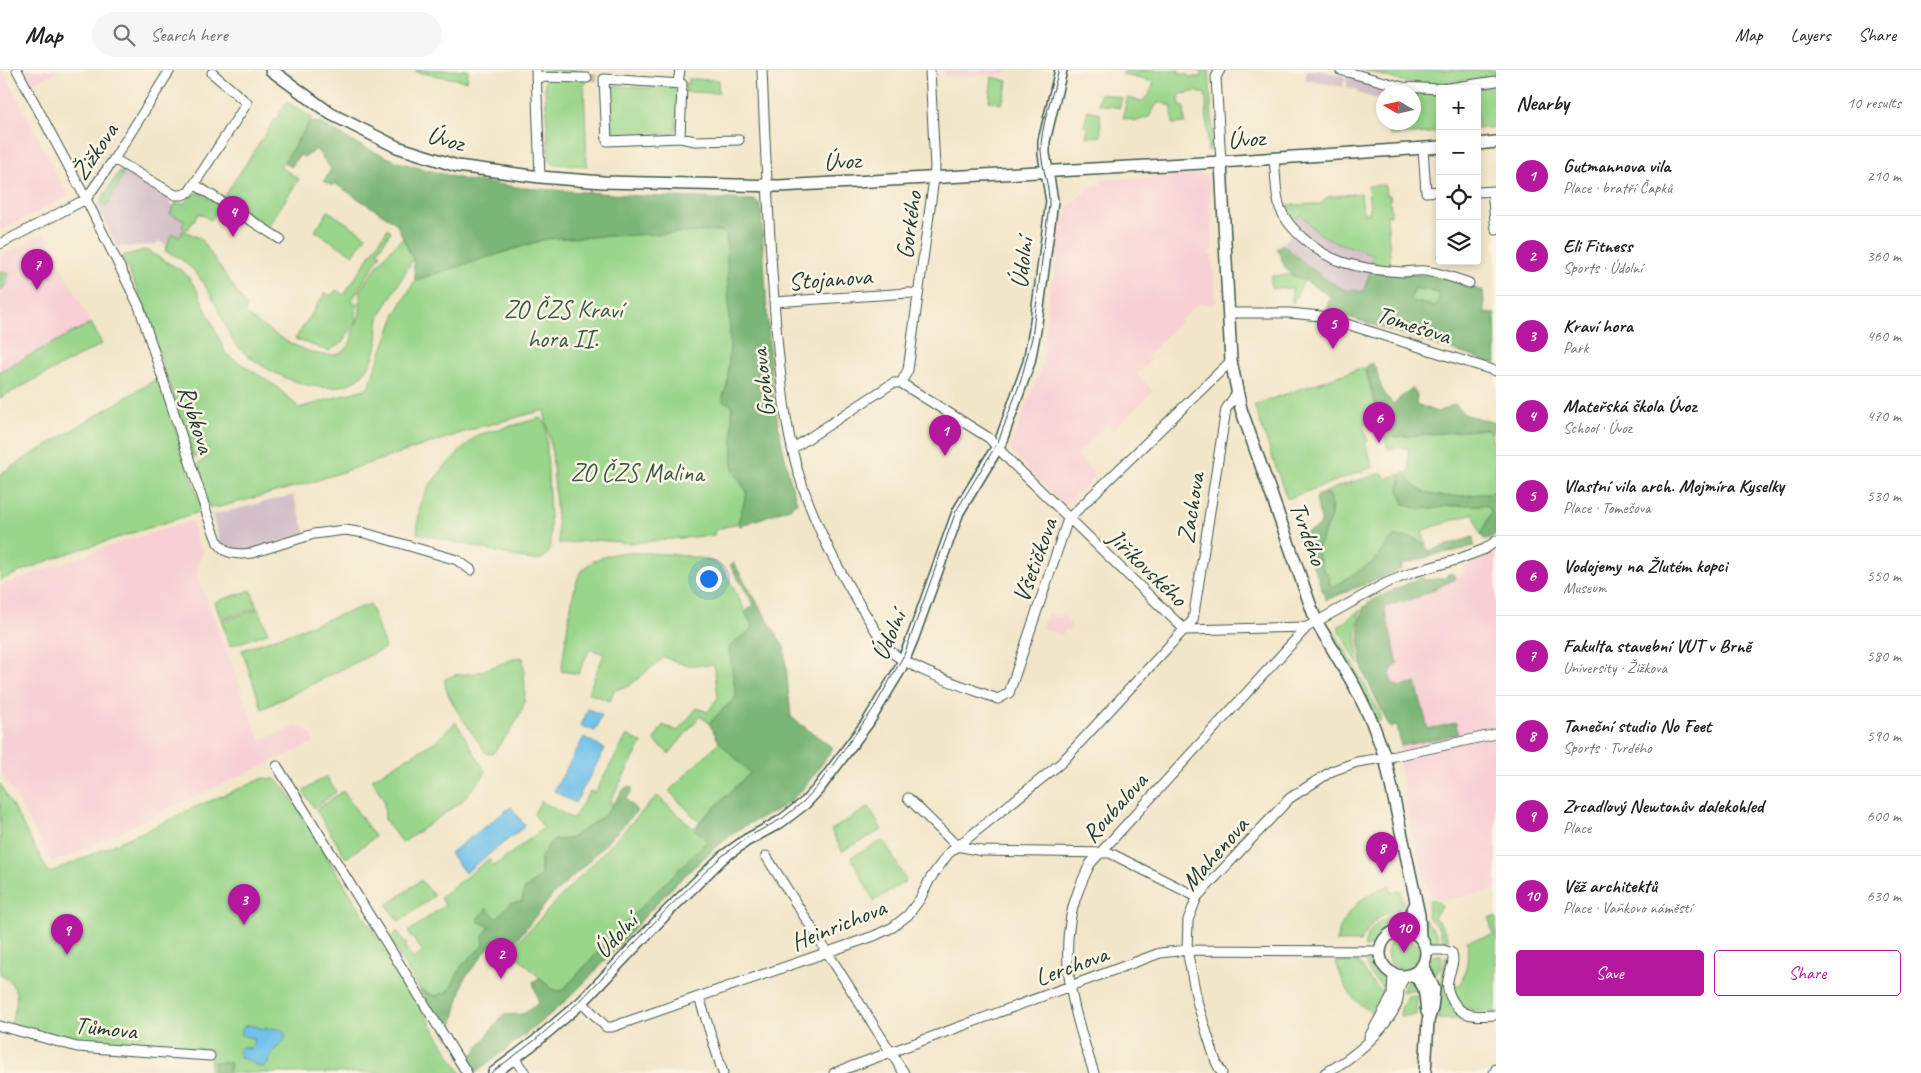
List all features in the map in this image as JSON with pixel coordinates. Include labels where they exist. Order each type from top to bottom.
[{"type":"street","name":"Rybkova","points":[[16,70],[86,199],[139,306],[207,514],[222,548],[226,551],[241,554],[314,534],[345,530],[365,533],[457,560],[471,570]]},
{"type":"street","name":"Žižkova","points":[[0,244],[86,199],[170,70]]},
{"type":"street","name":"Úvoz","points":[[271,70],[331,114],[397,147],[457,166],[540,177],[603,182],[768,186],[1221,162],[1436,147]]},
{"type":"street","points":[[678,84],[680,70]]},
{"type":"street","name":"Grohova","points":[[762,70],[774,302],[783,401],[792,450],[802,487],[826,547],[850,591],[886,648],[904,660]]},
{"type":"street","name":"Gorkého","points":[[901,383],[908,370],[934,178],[930,70]]},
{"type":"street","name":"Údolní","points":[[494,1073],[582,1002],[670,909],[723,857],[742,843],[784,819],[814,793],[868,722],[904,660],[958,512],[998,447],[1024,380],[1031,354],[1052,196],[1044,154],[1044,141],[1061,70]]},
{"type":"street","points":[[1220,70],[1216,77],[1221,162]]},
{"type":"street","points":[[1340,70],[1403,87],[1436,89]]},
{"type":"street","points":[[114,158],[175,195],[182,195],[188,192],[247,103],[212,73]]},
{"type":"street","points":[[540,177],[536,73],[682,84],[680,138]]},
{"type":"street","points":[[596,79],[607,141],[680,138],[695,141],[739,140]]},
{"type":"street","points":[[1468,85],[1496,81]]},
{"type":"street","points":[[1481,144],[1496,142]]},
{"type":"street","points":[[1423,148],[1426,192],[1436,191]]},
{"type":"street","points":[[1274,158],[1278,200],[1281,210],[1297,234],[1310,244],[1341,262],[1384,270],[1403,272],[1423,271],[1452,277],[1469,283]]},
{"type":"street","name":"Tvrdého","points":[[1221,162],[1231,361],[1237,393],[1311,624],[1355,687],[1372,722],[1385,757],[1419,915],[1420,938]]},
{"type":"street","points":[[194,184],[280,239]]},
{"type":"street","points":[[1481,192],[1494,192],[1496,230]]},
{"type":"street","name":"Stojanova","points":[[774,302],[918,294]]},
{"type":"street","name":"Tomešova","points":[[1229,313],[1289,313],[1321,316],[1496,371]]},
{"type":"street","name":"Všetičkova","points":[[904,660],[998,698],[1009,693],[1068,518],[1231,361]]},
{"type":"street","points":[[792,450],[894,383],[901,383]]},
{"type":"street","name":"Jiříkovského","points":[[901,383],[989,438],[1068,518],[1185,630],[1311,624]]},
{"type":"street","name":"Zachova","points":[[1185,630],[1193,620],[1226,409],[1237,393]]},
{"type":"street","points":[[1311,624],[1386,583],[1485,549],[1496,541]]},
{"type":"street","name":"Roubalova","points":[[1094,1073],[1082,1039],[1071,986],[1067,948],[1070,922],[1080,887],[1090,864],[1311,624]]},
{"type":"street","name":"Heinrichova","points":[[582,1002],[606,1027],[610,1028],[874,936],[898,924],[914,908],[940,865],[957,846],[1061,763],[1185,630]]},
{"type":"street","name":"Mahenova","points":[[1222,1073],[1216,1062],[1198,1005],[1187,950],[1188,920],[1197,897],[1290,798],[1332,770],[1357,762],[1395,756],[1496,734]]},
{"type":"street","points":[[277,766],[467,1073]]},
{"type":"street","points":[[908,798],[957,846],[982,851],[1110,853],[1197,897]]},
{"type":"street","points":[[766,856],[904,1073]]},
{"type":"street","points":[[1403,930],[1416,903]]},
{"type":"street","points":[[1325,1073],[1372,1039],[1397,1004],[1400,986],[1409,975],[1423,965],[1426,950],[1420,938],[1411,931],[1403,930],[1390,934],[1385,939],[1380,951],[1383,964],[1393,973],[1409,975],[1420,981],[1424,987],[1428,1021],[1425,1073]]},
{"type":"street","name":"Lerchova","points":[[834,1073],[1160,953],[1187,950],[1380,951]]},
{"type":"street","points":[[1426,950],[1444,950],[1452,953],[1454,961],[1447,980],[1452,1000],[1458,1007],[1468,1014],[1496,1016]]},
{"type":"street","points":[[1423,965],[1434,988],[1432,1008],[1428,1021]]},
{"type":"street","points":[[1364,1044],[1392,996],[1393,973]]},
{"type":"street","points":[[699,997],[723,1073]]},
{"type":"street","name":"Tůmova","points":[[0,1026],[77,1047],[210,1056]]},
{"type":"street","points":[[514,1058],[525,1073]]},
{"type":"street","points":[[1494,1073],[1496,1069]]},
{"type":"shaded area","points":[[0,70],[3,70],[68,196],[0,231]]},
{"type":"shaded area","points":[[25,70],[60,70],[29,85]]},
{"type":"shaded area","points":[[944,70],[1007,70],[1005,74],[944,77]]},
{"type":"shaded area","points":[[1307,70],[1318,70],[1345,76],[1343,87],[1305,80]]},
{"type":"shaded area","points":[[1346,76],[1377,85],[1376,99],[1357,93],[1358,90],[1347,87]]},
{"type":"shaded area","points":[[121,167],[169,197],[169,203],[174,206],[170,214],[185,220],[182,227],[184,229],[180,237],[172,234],[167,245],[158,241],[156,245],[117,247],[97,206]]},
{"type":"shaded area","points":[[1209,174],[1213,250],[1208,252],[1208,255],[1212,255],[1216,304],[1197,304],[1147,356],[1150,360],[1137,374],[1153,391],[1113,430],[1108,424],[1077,455],[1096,476],[1064,506],[1010,450],[1042,364],[1050,287],[1054,274],[1062,217],[1066,217],[1067,208],[1092,185],[1102,185],[1101,180]]},
{"type":"shaded area","points":[[1300,213],[1326,237],[1374,255],[1370,261],[1376,263],[1375,272],[1370,272],[1363,292],[1352,289],[1348,291],[1335,285],[1314,271],[1282,244],[1290,236],[1295,220]]},
{"type":"shaded area","points":[[44,234],[102,344],[0,398],[0,257]]},
{"type":"shaded area","points":[[293,495],[306,533],[247,551],[232,551],[220,542],[212,515]]},
{"type":"shaded area","points":[[192,521],[197,542],[204,553],[198,562],[197,575],[260,740],[296,727],[302,727],[312,735],[313,743],[63,859],[51,861],[0,770],[0,586],[119,543]]},
{"type":"shaded area","points":[[1496,546],[1496,890],[1442,901],[1428,892],[1414,841],[1399,769],[1401,748],[1397,726],[1390,728],[1363,672],[1359,641],[1360,623],[1363,608],[1372,600],[1422,577],[1425,580],[1446,578],[1448,574],[1452,573],[1455,577],[1464,575],[1464,569],[1468,563],[1486,554]]},
{"type":"shaded area","points":[[1048,613],[1060,618],[1061,615],[1066,617],[1067,622],[1071,624],[1069,631],[1064,630],[1062,635],[1041,628]]},
{"type":"green space","points":[[416,70],[468,70],[467,81],[416,72]]},
{"type":"green space","points":[[544,70],[583,70],[586,82],[584,83],[587,166],[555,164],[549,160]]},
{"type":"green space","points":[[1124,70],[1179,70],[1179,74],[1187,74],[1188,77],[1201,77],[1201,70],[1209,70],[1214,150],[1208,151],[1205,93],[1199,93],[1198,91],[1182,94],[1179,97],[1180,106],[1184,106],[1185,123],[1173,124],[1172,106],[1158,102],[1149,117],[1136,121],[1123,118],[1127,98],[1142,101],[1149,95],[1154,82],[1123,75]]},
{"type":"green space","points":[[1364,70],[1496,70],[1496,77],[1436,84],[1418,84]]},
{"type":"green space","points":[[992,77],[1008,81],[1002,104],[989,101]]},
{"type":"green space","points":[[689,79],[719,80],[718,93],[685,92],[685,83],[689,84]]},
{"type":"green space","points":[[654,85],[673,87],[679,93],[676,130],[673,134],[611,136],[608,91],[610,88],[616,86],[651,88]]},
{"type":"green space","points":[[1496,85],[1496,127],[1481,129],[1481,88]]},
{"type":"green space","points":[[1100,93],[1122,98],[1119,108],[1098,104]]},
{"type":"green space","points":[[1421,93],[1436,93],[1436,132],[1390,136],[1390,130],[1421,130]]},
{"type":"green space","points":[[287,102],[312,118],[280,167],[299,179],[267,228],[223,198]]},
{"type":"green space","points":[[1088,110],[1100,113],[1101,136],[1086,137],[1088,126],[1084,126]]},
{"type":"green space","points":[[321,123],[359,145],[401,163],[466,180],[524,188],[641,196],[755,200],[759,203],[761,210],[771,378],[781,441],[797,503],[792,505],[792,507],[740,526],[738,523],[747,492],[733,470],[732,405],[723,401],[727,386],[730,343],[726,236],[721,231],[546,239],[415,280],[413,259],[396,223],[334,183],[332,186],[324,181],[331,169],[316,149],[305,157],[300,155],[291,167],[284,163],[309,124]]},
{"type":"green space","points":[[124,172],[106,208],[101,200],[118,174]]},
{"type":"green space","points":[[1385,185],[1386,195],[1390,195],[1391,215],[1387,215],[1391,268],[1375,267],[1376,263],[1370,261],[1374,255],[1372,253],[1370,254],[1325,237],[1301,214],[1295,220],[1285,205],[1321,204],[1327,197],[1361,193],[1363,213],[1370,213],[1368,186]]},
{"type":"green space","points":[[197,193],[202,194],[220,206],[211,220],[199,213],[187,230],[182,227],[185,220],[170,214],[175,204],[184,203]]},
{"type":"green space","points":[[328,211],[366,236],[353,255],[315,231]]},
{"type":"green space","points":[[388,228],[391,231],[378,251],[381,254],[352,300],[358,305],[356,321],[342,343],[328,351],[295,339],[325,293],[333,294],[336,290],[344,295]]},
{"type":"green space","points":[[183,230],[201,239],[247,307],[245,314],[298,347],[313,353],[328,355],[341,353],[350,344],[360,314],[360,292],[379,264],[403,238],[413,259],[380,315],[376,349],[365,372],[357,380],[336,387],[313,386],[291,380],[273,372],[255,361],[233,341],[214,301],[199,277],[178,257],[165,251],[172,234],[180,237]]},
{"type":"green space","name":"ZO ČZS Kraví hora II.","points":[[721,231],[726,236],[730,295],[730,364],[728,382],[723,396],[732,404],[733,470],[747,492],[738,523],[715,530],[714,535],[629,543],[597,540],[559,544],[552,452],[544,410],[480,427],[309,483],[220,507],[209,507],[196,465],[203,461],[202,456],[193,457],[143,303],[122,256],[144,250],[148,251],[184,272],[196,288],[226,354],[277,387],[299,408],[368,388],[396,313],[415,280],[545,239]]},
{"type":"green space","points":[[1282,244],[1322,276],[1348,291],[1352,289],[1363,292],[1370,272],[1423,275],[1449,279],[1483,291],[1485,313],[1495,314],[1496,364],[1326,310],[1330,296],[1304,280],[1291,275],[1285,267],[1277,248]],"holes":[[[1415,288],[1438,293],[1440,298],[1435,306],[1415,302],[1411,298]]]},
{"type":"green space","points":[[0,271],[9,274],[6,284],[0,292]]},
{"type":"green space","points":[[1291,275],[1304,280],[1293,303],[1292,288],[1271,288],[1271,276]]},
{"type":"green space","points":[[1415,288],[1438,293],[1440,298],[1435,306],[1415,302],[1411,298]]},
{"type":"green space","points":[[91,323],[102,344],[0,398],[0,371]]},
{"type":"green space","points":[[1368,364],[1375,366],[1382,389],[1393,404],[1412,388],[1417,395],[1416,404],[1437,412],[1455,404],[1464,414],[1495,423],[1492,433],[1487,429],[1385,438],[1366,368]]},
{"type":"green space","points":[[1364,367],[1380,420],[1363,426],[1368,441],[1365,442],[1373,467],[1287,499],[1254,405]]},
{"type":"green space","points":[[158,378],[160,379],[202,511],[60,556],[0,580],[0,474]]},
{"type":"green space","points":[[541,418],[546,424],[551,548],[545,556],[538,560],[531,560],[417,533],[420,504],[428,487],[447,464],[477,435]]},
{"type":"green space","points":[[1487,429],[1492,433],[1492,441],[1496,444],[1496,492],[1466,496],[1436,495],[1417,488],[1404,473],[1410,472],[1408,448],[1388,449],[1385,438]]},
{"type":"green space","points":[[1383,473],[1385,479],[1401,474],[1399,489],[1404,504],[1431,509],[1448,506],[1485,505],[1489,507],[1491,512],[1481,535],[1473,513],[1422,531],[1426,545],[1416,539],[1394,537],[1373,562],[1333,587],[1329,584],[1327,573],[1323,569],[1317,553],[1331,517],[1332,508],[1328,494],[1324,493],[1342,485]]},
{"type":"green space","points":[[1404,473],[1413,485],[1426,493],[1456,496],[1496,492],[1496,534],[1488,539],[1484,539],[1481,535],[1491,512],[1489,507],[1485,505],[1448,506],[1420,510],[1404,504],[1399,489],[1401,474]]},
{"type":"green space","points":[[1324,493],[1331,497],[1331,517],[1317,553],[1323,569],[1330,577],[1329,584],[1333,587],[1373,562],[1394,537],[1419,540],[1429,551],[1473,537],[1474,546],[1441,553],[1401,565],[1402,569],[1326,600],[1301,534],[1320,525],[1321,519],[1316,499],[1318,495]]},
{"type":"green space","points":[[618,553],[654,553],[685,556],[717,564],[732,585],[753,628],[729,647],[736,697],[709,723],[700,716],[669,754],[654,740],[663,725],[678,731],[697,708],[708,712],[718,697],[714,665],[685,665],[664,657],[629,686],[614,690],[610,701],[588,693],[604,654],[590,649],[578,674],[561,671],[571,604],[577,580],[581,572],[593,562]]},
{"type":"green space","points":[[733,562],[784,647],[791,717],[833,748],[808,782],[790,801],[738,830],[716,848],[664,896],[592,975],[565,1001],[514,1043],[474,1073],[470,1073],[459,1057],[464,1051],[471,1057],[503,1015],[523,1014],[539,1003],[533,982],[539,978],[553,990],[562,991],[633,915],[707,841],[694,828],[750,773],[719,742],[709,723],[736,697],[729,647],[753,628],[745,612],[754,605],[730,565]]},
{"type":"green space","points":[[1452,573],[1455,577],[1453,580],[1418,597],[1384,607],[1398,664],[1391,672],[1392,683],[1400,687],[1416,683],[1428,729],[1456,723],[1458,734],[1401,746],[1397,726],[1390,728],[1363,672],[1359,641],[1363,608],[1372,600],[1422,577],[1425,580],[1445,578],[1448,574]]},
{"type":"green space","points":[[251,590],[257,608],[221,620],[215,602]]},
{"type":"green space","points":[[370,604],[385,648],[262,709],[242,650]]},
{"type":"green space","points":[[259,609],[268,633],[230,646],[222,622]]},
{"type":"green space","points":[[1360,610],[1356,638],[1359,665],[1338,629],[1339,626]]},
{"type":"green space","points":[[1331,627],[1356,668],[1382,718],[1380,721],[1375,717],[1329,633],[1328,628]]},
{"type":"green space","points":[[519,657],[523,658],[525,680],[525,698],[522,710],[511,730],[492,754],[486,753],[454,705],[445,686],[445,679],[455,675],[476,673]]},
{"type":"green space","points":[[456,722],[486,773],[461,802],[402,843],[385,820],[384,801],[372,779],[436,741]]},
{"type":"green space","points":[[627,735],[642,743],[610,801],[613,804],[605,815],[570,839],[555,840],[541,858],[541,876],[524,890],[522,902],[496,918],[479,922],[491,926],[484,945],[462,965],[449,991],[435,996],[419,989],[389,939],[397,931],[407,945],[405,947],[413,959],[423,952],[408,932],[445,905],[440,897],[489,859],[494,866],[544,828],[534,814],[541,801],[573,819],[590,791],[595,793]]},
{"type":"green space","points":[[719,742],[750,773],[699,822],[669,791]]},
{"type":"green space","points":[[326,776],[336,792],[314,808],[303,791]]},
{"type":"green space","points":[[264,778],[275,779],[285,788],[461,1073],[228,1073],[231,1063],[214,1062],[213,1073],[209,1073],[212,1050],[158,1045],[158,1048],[120,1045],[47,1034],[11,1024],[16,1002],[15,990],[7,979],[0,974],[0,784],[49,873],[179,816],[179,814]],"holes":[[[245,1026],[263,1029],[273,1028],[285,1038],[273,1051],[268,1063],[241,1058],[243,1047],[251,1048],[255,1043]]]},
{"type":"green space","points":[[629,786],[633,789],[626,799],[637,811],[552,896],[514,943],[501,942],[499,934],[464,979],[449,1038],[419,989],[435,996],[449,991],[462,965],[484,945],[483,936],[490,926],[479,922],[477,919],[487,908],[496,918],[511,903],[522,902],[524,890],[541,876],[541,858],[549,844],[555,840],[570,839],[605,815],[624,789]]},
{"type":"green space","points":[[343,791],[375,837],[346,858],[316,810]]},
{"type":"green space","points":[[657,796],[708,841],[633,915],[562,991],[553,990],[510,950]]},
{"type":"green space","points":[[869,807],[882,830],[842,851],[831,830]]},
{"type":"green space","points":[[880,842],[885,842],[906,881],[874,901],[851,857]]},
{"type":"green space","points":[[421,880],[434,896],[399,922],[387,905]]},
{"type":"green space","points":[[1390,886],[1391,893],[1401,891],[1403,902],[1401,908],[1380,916],[1370,926],[1360,942],[1336,942],[1343,923],[1354,906],[1370,894]]},
{"type":"green space","points":[[1429,900],[1435,900],[1442,906],[1434,917],[1446,934],[1448,940],[1445,945],[1439,929],[1427,916]]},
{"type":"green space","points":[[1403,913],[1407,914],[1402,920],[1374,944],[1364,948],[1372,928],[1389,917]]},
{"type":"green space","points":[[1496,917],[1496,1012],[1474,1011],[1459,1002],[1452,988],[1460,985],[1466,969],[1468,958],[1467,941],[1493,935],[1489,918]]},
{"type":"green space","points":[[1424,919],[1436,932],[1441,946],[1432,944],[1426,938]]},
{"type":"green space","points":[[1403,937],[1415,941],[1419,953],[1415,965],[1403,969],[1391,965],[1387,953],[1391,941]]},
{"type":"green space","points":[[1435,955],[1442,955],[1440,966],[1434,977],[1429,965],[1429,959]]},
{"type":"green space","points":[[1446,955],[1450,960],[1443,982],[1470,1017],[1469,1020],[1438,1019],[1441,977]]},
{"type":"green space","points":[[1364,956],[1379,964],[1388,979],[1390,990],[1372,977]]},
{"type":"green space","points":[[1336,962],[1359,962],[1371,981],[1381,991],[1381,997],[1373,1013],[1359,1003],[1349,992]]},
{"type":"green space","points":[[1410,980],[1420,988],[1402,992],[1406,982]]},
{"type":"green space","points":[[1416,995],[1416,1015],[1400,1016],[1401,1009],[1408,996]]},
{"type":"green space","points":[[214,1062],[231,1063],[228,1073],[213,1073]]},
{"type":"water","points":[[588,709],[602,715],[595,731],[581,726]]},
{"type":"water","points":[[584,737],[605,749],[575,803],[554,791]]},
{"type":"water","points":[[511,807],[525,826],[465,873],[450,853]]},
{"type":"water","points":[[247,1025],[263,1029],[280,1029],[285,1034],[284,1041],[273,1051],[265,1067],[241,1058],[238,1051],[242,1047],[249,1049],[254,1046],[253,1038],[241,1035],[242,1029]]},
{"type":"tunnel","points":[[587,78],[596,79]]},
{"type":"tram line","points":[[491,1073],[534,1041],[580,1001],[668,908],[722,856],[746,838],[783,818],[804,801],[816,788],[874,708],[904,655],[956,511],[998,442],[1021,380],[1032,338],[1049,205],[1041,142],[1059,70]]},
{"type":"place","name":"Mateřská škola Úvoz","points":[[233,237]]},
{"type":"place","name":"Fakulta stavební VUT v Brně","points":[[37,290]]},
{"type":"place","name":"Vlastní vila arch. Mojmíra Kyselky","points":[[1333,349]]},
{"type":"place","name":"Vodojemy na Žlutém kopci","points":[[1379,443]]},
{"type":"place","name":"Gutmannova vila","points":[[945,456]]},
{"type":"place","name":"Taneční studio No Feet","points":[[1382,873]]},
{"type":"place","name":"Kraví hora","points":[[244,925]]},
{"type":"place","name":"Věž architektů","points":[[1404,953]]},
{"type":"place","name":"Zrcadlový Newtonův dalekohled","points":[[67,955]]},
{"type":"place","name":"Eli Fitness","points":[[501,979]]},
{"type":"park label","name":"ZO ČZS Malina","points":[[637,472]]}]
